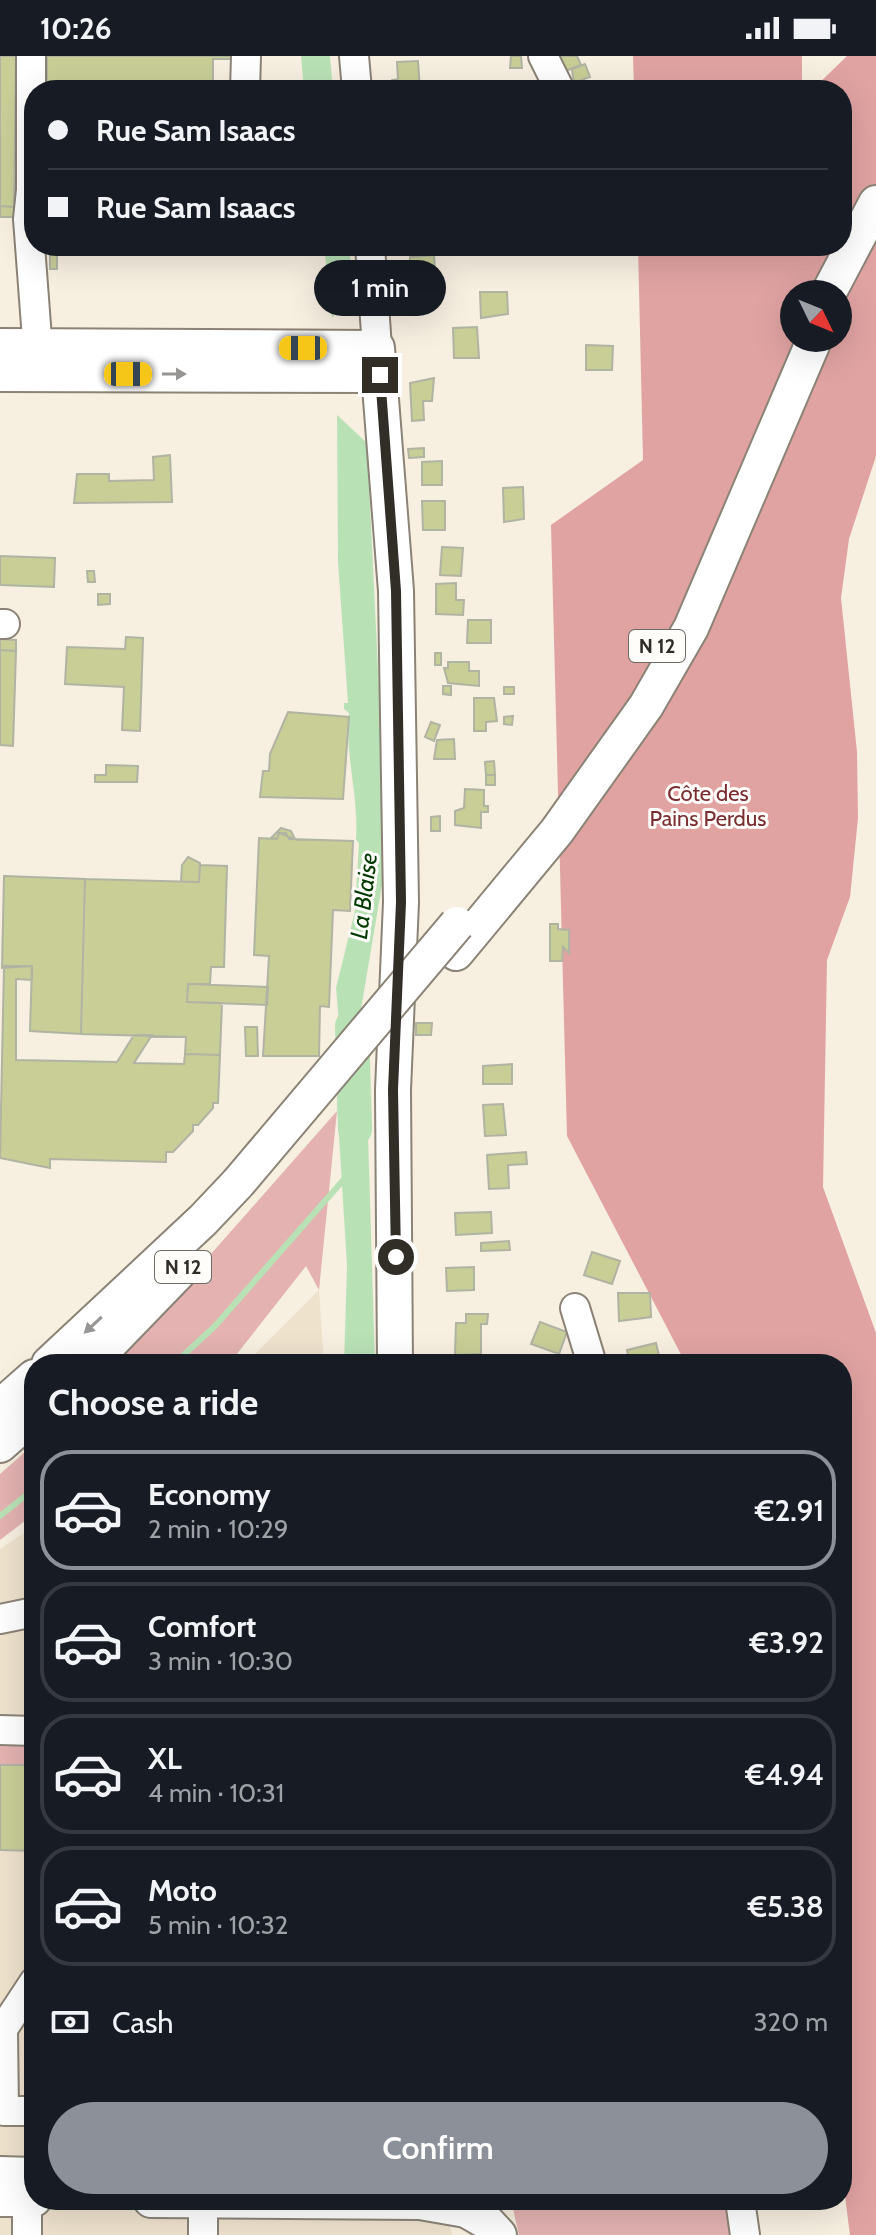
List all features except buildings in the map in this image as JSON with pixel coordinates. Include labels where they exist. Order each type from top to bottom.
[{"type":"main road","points":[[852,249],[876,203]]},
{"type":"main road","points":[[837,280],[849,256]]},
{"type":"main road","points":[[0,346],[39,360],[378,361],[396,591],[401,902],[393,1090],[395,1354]]},
{"type":"main road","name":"N 12","points":[[457,939],[619,713],[668,627],[760,425],[798,352]]},
{"type":"main road","name":"N 12","points":[[99,1354],[457,939],[557,831],[646,706],[691,628],[809,352]]},
{"type":"main road","points":[[0,374],[39,360]]},
{"type":"main road","name":"N 12","points":[[60,1354],[192,1231],[238,1195]]},
{"type":"main road","points":[[0,1407],[24,1386]]},
{"type":"main road","points":[[0,1445],[24,1424]]},
{"type":"main road","points":[[0,2174],[24,2193]]},
{"type":"main road","points":[[466,2210],[502,2235]]},
{"type":"main road","points":[[499,2210],[502,2235]]},
{"type":"street","points":[[31,56],[31,80]]},
{"type":"street","points":[[245,80],[246,56]]},
{"type":"street","points":[[354,56],[356,80]]},
{"type":"street","points":[[543,56],[555,80]]},
{"type":"street","points":[[32,256],[39,360]]},
{"type":"street","points":[[36,291],[38,256]]},
{"type":"street","points":[[371,256],[378,361]]},
{"type":"street","points":[[575,1308],[589,1354]]},
{"type":"street","points":[[0,1619],[24,1614]]},
{"type":"street","points":[[0,1730],[24,1731]]},
{"type":"street","points":[[24,1997],[3,2029],[4,2111],[24,2111]]},
{"type":"street","points":[[25,2210],[27,2235]]},
{"type":"street","points":[[203,2210],[203,2235]]},
{"type":"street","points":[[741,2210],[745,2235]]},
{"type":"shaded area","points":[[337,1111],[319,1290],[306,1266],[237,1354],[123,1354]]},
{"type":"shaded area","points":[[319,1290],[323,1354],[255,1354]]},
{"type":"shaded area","points":[[24,1453],[24,1522],[0,1540],[0,1474]]},
{"type":"shaded area","points":[[24,1533],[24,2210],[446,2210],[452,2235],[0,2235],[0,1549]]},
{"type":"shaded area","points":[[0,1738],[24,1738],[24,1765],[0,1765]]},
{"type":"shaded area","points":[[513,2210],[727,2210],[731,2235],[519,2235]]},
{"type":"green space","points":[[633,56],[802,56],[802,80],[634,80]]},
{"type":"green space","name":"Côte des Pains Perdus","points":[[847,56],[876,56],[876,456],[849,539],[841,598],[857,752],[858,818],[850,897],[827,960],[823,1187],[876,1333],[876,2235],[850,2235],[847,2210],[852,2210],[852,1354],[681,1354],[567,1136],[551,525],[643,460],[638,256],[852,256],[852,80],[822,80]]},
{"type":"water","points":[[301,56],[330,56],[332,80],[303,80]]},
{"type":"water","points":[[325,256],[350,256],[354,289],[332,318]]},
{"type":"water","points":[[337,415],[367,443],[387,855],[360,1015],[341,1046],[336,988],[355,911],[359,843],[356,840],[349,713],[344,709],[344,703],[348,703],[338,562]]},
{"type":"water","points":[[366,1069],[375,1354],[344,1354],[347,1266],[337,1103]]},
{"type":"waterway","name":"La Blaise","points":[[352,1026],[355,1129]]},
{"type":"waterway","points":[[185,1354],[215,1326],[346,1177]]},
{"type":"waterway","points":[[0,1516],[24,1497]]},
{"type":"route","points":[[380,375],[396,591],[401,902],[393,1090],[396,1257]]}]
